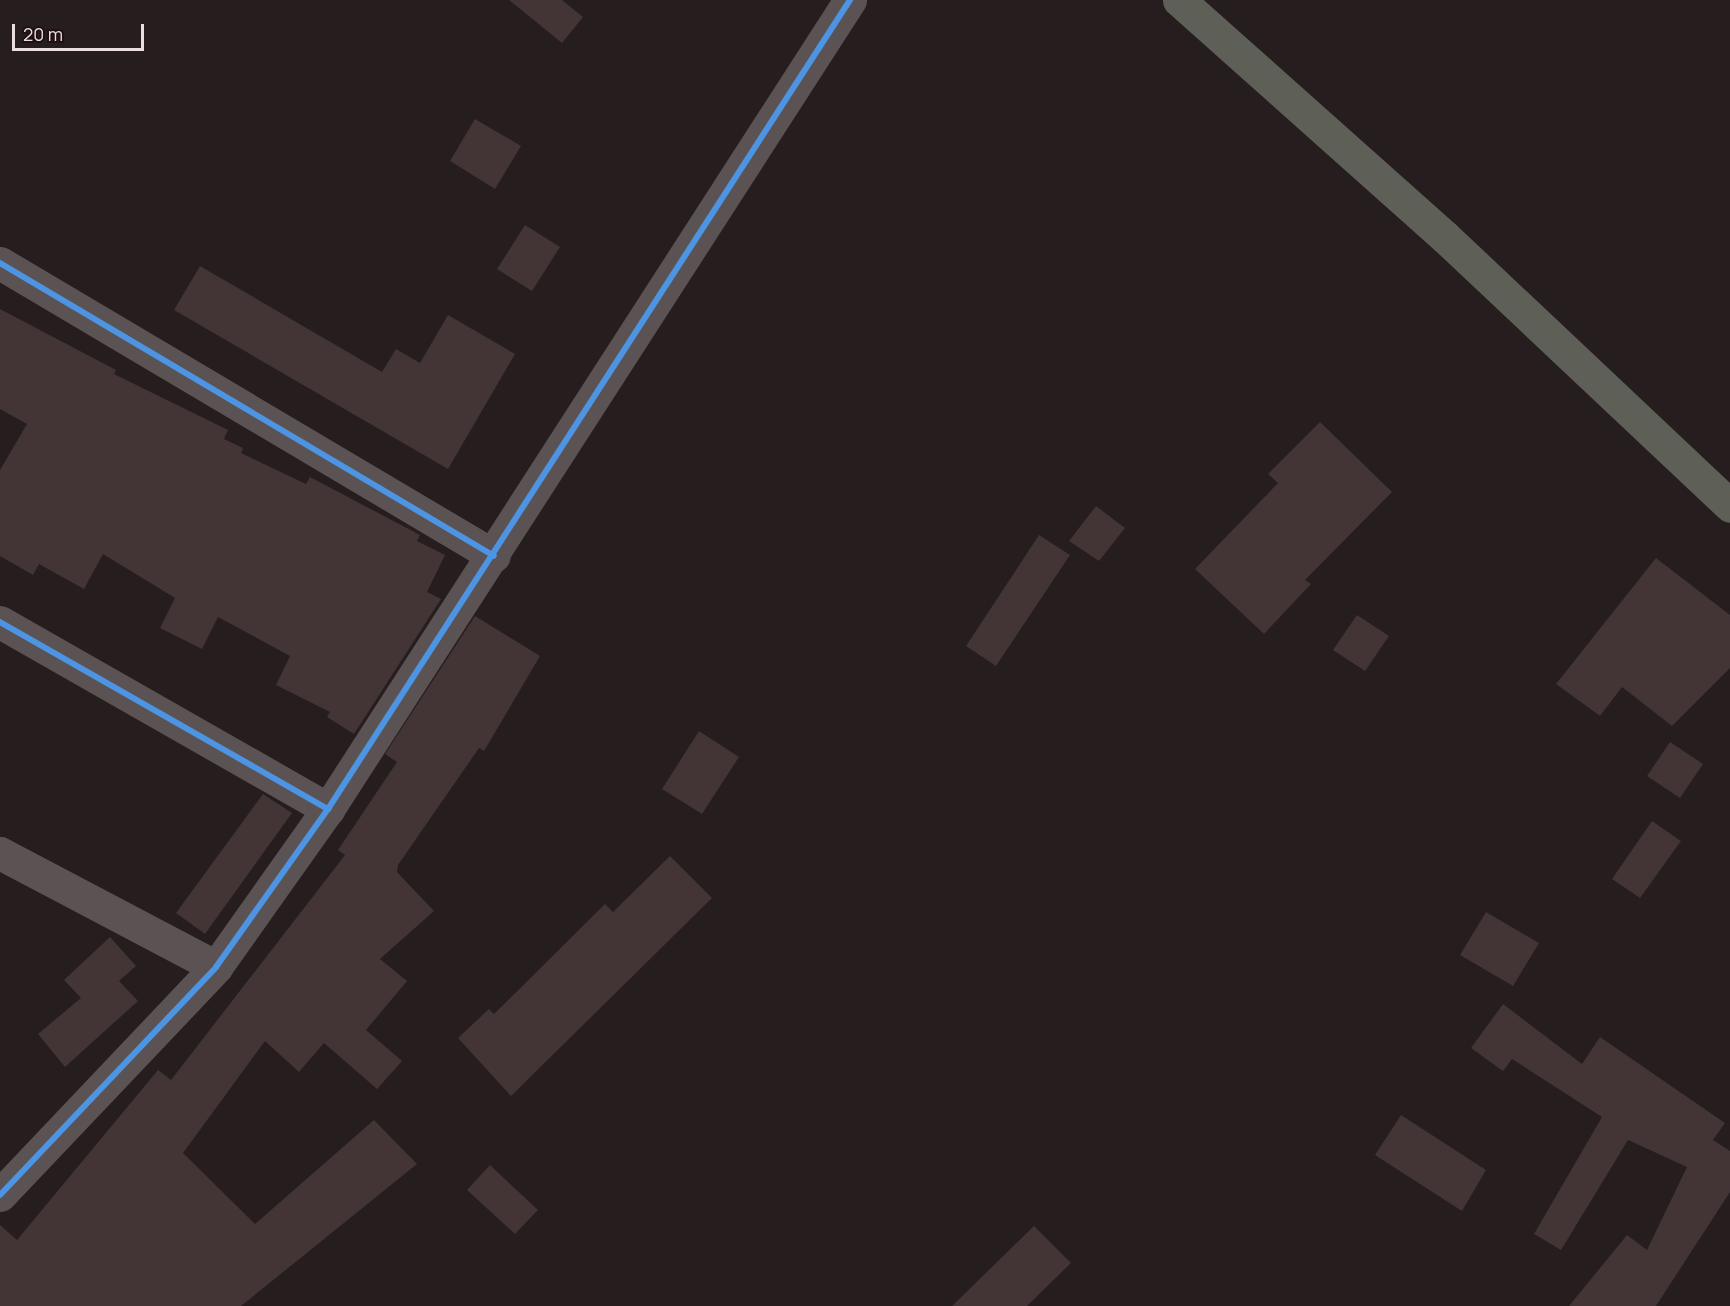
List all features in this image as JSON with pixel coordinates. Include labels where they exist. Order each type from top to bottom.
[{"type":"highway","points":[[1179,0],[1445,237],[1730,506]]},
{"type":"street","points":[[0,1195],[13,1164],[216,967],[328,809],[494,556],[850,0]]},
{"type":"street","points":[[0,263],[494,556]]},
{"type":"street","points":[[0,622],[328,809]]},
{"type":"street","points":[[0,853],[216,967]]},
{"type":"building","points":[[509,0],[562,0],[583,17],[562,43]]},
{"type":"building","points":[[475,119],[521,146],[495,189],[450,161]]},
{"type":"building","points":[[525,225],[560,247],[532,291],[497,269]]},
{"type":"building","points":[[200,266],[382,372],[396,349],[420,363],[448,315],[515,354],[448,469],[174,310]]},
{"type":"building","points":[[0,309],[116,370],[114,374],[228,430],[224,439],[243,448],[241,453],[306,484],[310,477],[420,535],[417,541],[445,555],[427,592],[441,599],[354,734],[327,717],[330,712],[276,685],[290,656],[218,617],[202,649],[160,628],[175,598],[103,554],[84,589],[39,564],[33,575],[0,556],[0,470],[27,424],[0,409]]},
{"type":"building","points":[[1320,422],[1392,492],[1305,580],[1311,584],[1264,634],[1195,569],[1278,483],[1268,474]]},
{"type":"building","points":[[1096,506],[1125,528],[1099,561],[1069,541]]},
{"type":"building","points":[[1039,535],[1070,555],[996,666],[966,646]]},
{"type":"building","points":[[1656,558],[1730,615],[1730,668],[1672,726],[1622,687],[1600,716],[1556,684]]},
{"type":"building","points":[[1357,615],[1389,636],[1365,671],[1333,650]]},
{"type":"building","points":[[475,616],[540,656],[484,751],[479,748],[398,865],[397,872],[434,911],[380,959],[407,981],[366,1030],[402,1061],[377,1089],[324,1043],[299,1072],[265,1041],[183,1153],[255,1224],[374,1120],[417,1164],[241,1306],[0,1306],[0,1225],[17,1240],[158,1070],[171,1080],[345,855],[338,850],[397,762],[385,754]]},
{"type":"building","points":[[699,731],[739,757],[702,814],[662,789]]},
{"type":"building","points":[[1670,742],[1703,764],[1680,798],[1647,776]]},
{"type":"building","points":[[263,794],[292,813],[205,934],[176,913]]},
{"type":"building","points":[[1652,821],[1681,841],[1640,898],[1612,879]]},
{"type":"building","points":[[670,856],[712,898],[511,1096],[458,1038],[489,1009],[494,1014],[605,904],[613,912]]},
{"type":"building","points":[[1486,912],[1539,943],[1513,986],[1460,955]]},
{"type":"building","points":[[110,937],[136,966],[119,981],[138,1001],[65,1067],[38,1034],[81,998],[64,980]]},
{"type":"building","points":[[1503,1004],[1582,1064],[1600,1037],[1725,1123],[1713,1140],[1730,1151],[1730,1192],[1656,1306],[1569,1306],[1627,1235],[1647,1250],[1687,1167],[1628,1140],[1561,1250],[1534,1234],[1602,1117],[1512,1059],[1503,1071],[1471,1048]]},
{"type":"building","points":[[1401,1115],[1486,1170],[1462,1211],[1375,1155]]},
{"type":"building","points":[[490,1165],[538,1210],[515,1234],[467,1190]]},
{"type":"building","points":[[1034,1226],[1071,1263],[1027,1306],[952,1306]]},
{"type":"cycle path","points":[[0,1195],[216,967],[328,809],[850,0]]},
{"type":"cycle path","points":[[0,263],[494,556]]},
{"type":"cycle path","points":[[0,622],[328,809]]}]
